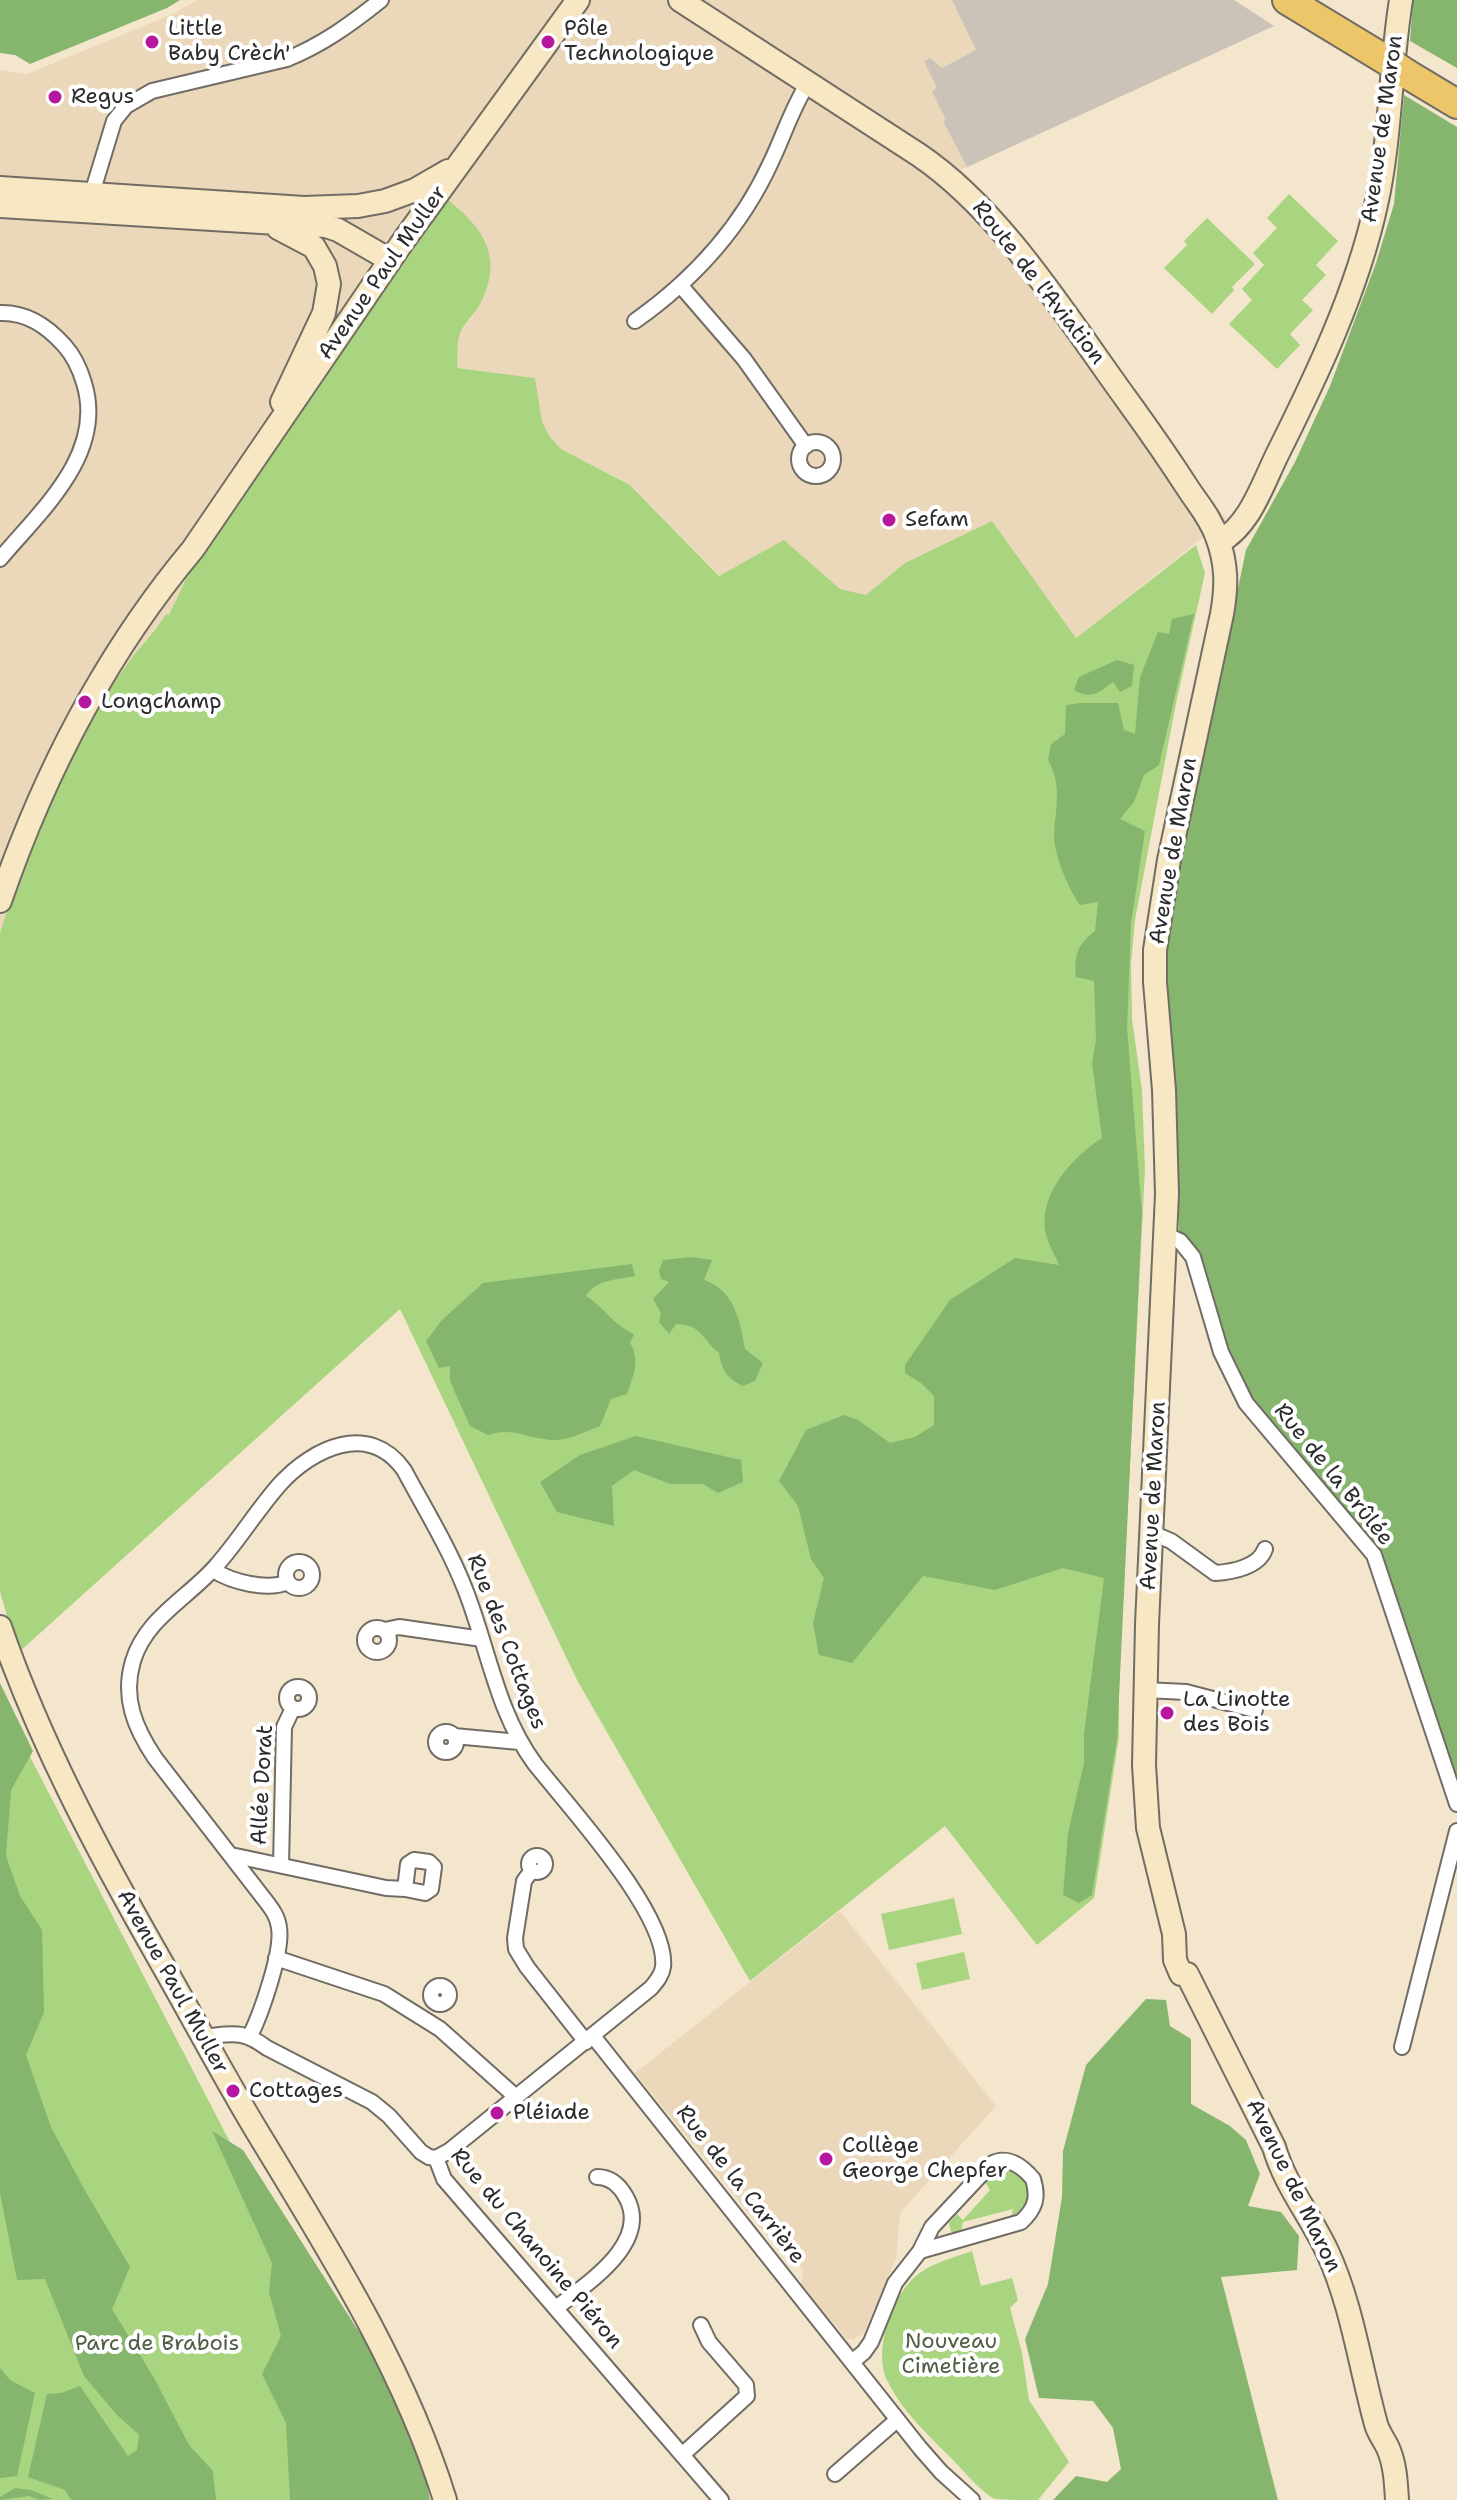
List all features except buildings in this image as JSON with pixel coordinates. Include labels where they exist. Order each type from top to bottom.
[{"type":"highway","points":[[1287,0],[1397,58],[1457,85]]},
{"type":"highway","points":[[1319,0],[1457,104]]},
{"type":"street","points":[[90,203],[114,121],[133,100],[152,91],[287,59],[353,22],[381,0]]},
{"type":"street","name":"Avenue Paul Muller","points":[[0,901],[29,825],[68,743],[193,549],[390,260],[578,0]]},
{"type":"street","name":"Route de l'Aviation","points":[[680,0],[937,167],[979,204],[1151,432],[1205,513],[1219,542]]},
{"type":"street","name":"Avenue de Maron","points":[[1397,2500],[1389,2449],[1376,2423],[1345,2302],[1331,2262],[1308,2213],[1295,2196],[1263,2124],[1187,1974],[1191,1969],[1174,1934],[1148,1828],[1144,1765],[1167,1235],[1167,1154],[1155,991],[1155,950],[1169,860],[1224,601],[1226,565],[1219,542],[1237,530],[1264,482],[1326,351],[1358,268],[1381,179],[1401,0]]},
{"type":"street","points":[[635,321],[681,286],[717,248],[749,203],[772,162],[792,108],[808,83]]},
{"type":"street","points":[[0,206],[90,203],[304,208],[358,206],[385,201],[415,190],[456,166]]},
{"type":"street","points":[[0,188],[90,203],[269,224],[326,226],[390,260]]},
{"type":"street","points":[[304,208],[355,226],[379,243],[390,260]]},
{"type":"street","points":[[256,459],[329,296],[325,266],[314,247],[269,224]]},
{"type":"street","points":[[681,286],[744,359],[806,446]]},
{"type":"street","points":[[0,313],[18,314],[33,320],[62,343],[82,375],[89,408],[86,437],[72,469],[0,559]]},
{"type":"street","name":"Rue de la Brûlée","points":[[1167,1235],[1180,1241],[1193,1257],[1221,1352],[1246,1403],[1374,1555],[1457,1804]]},
{"type":"street","name":"Rue des Cottages","points":[[250,2036],[276,1958],[280,1937],[278,1920],[142,1739],[133,1718],[128,1691],[133,1661],[144,1637],[161,1616],[213,1570],[278,1486],[301,1466],[336,1447],[367,1443],[390,1454],[404,1470],[458,1573],[519,1742],[638,1896],[663,1956],[662,1972],[651,1988],[436,2158]]},
{"type":"street","points":[[1152,1533],[1171,1541],[1215,1573],[1255,1563],[1265,1549]]},
{"type":"street","points":[[213,1570],[228,1579],[279,1586],[288,1582]]},
{"type":"street","name":"Avenue Paul Muller","points":[[0,1627],[35,1715],[82,1818],[202,2037],[372,2329],[417,2423],[445,2500]]},
{"type":"street","points":[[385,1630],[399,1627],[482,1639]]},
{"type":"street","points":[[1145,1690],[1186,1692],[1255,1710]]},
{"type":"street","name":"Allée Dorat","points":[[288,1867],[284,1727],[293,1708]]},
{"type":"street","points":[[454,1736],[519,1742]]},
{"type":"street","points":[[1402,2047],[1457,1831]]},
{"type":"street","points":[[231,1855],[386,1888],[405,1889]]},
{"type":"street","name":"Rue de la Carrière","points":[[532,1870],[524,1881],[515,1938],[516,1949],[527,1967],[590,2039],[897,2420],[936,2466],[972,2500]]},
{"type":"street","points":[[276,1958],[373,1988],[432,2023],[516,2097]]},
{"type":"street","points":[[432,2023],[438,2004]]},
{"type":"street","points":[[202,2037],[250,2036]]},
{"type":"street","name":"Rue du Chanoine Piéron","points":[[250,2036],[267,2048],[372,2102],[421,2152],[436,2158],[444,2179],[721,2500]]},
{"type":"street","points":[[852,2362],[867,2348],[895,2283],[920,2251],[932,2227],[991,2164],[998,2160],[1009,2161],[1033,2179],[1036,2202],[1021,2222],[920,2251]]},
{"type":"street","points":[[556,2308],[621,2251],[631,2231],[632,2212],[624,2193],[611,2180],[597,2177]]},
{"type":"street","points":[[682,2455],[747,2396],[746,2385],[709,2342],[701,2325]]},
{"type":"street","points":[[835,2474],[897,2420]]},
{"type":"shaded area","points":[[197,0],[1234,0],[1274,26],[961,170],[988,197],[1226,519],[1076,638],[992,521],[905,563],[866,595],[840,589],[784,540],[720,576],[631,485],[561,449],[542,422],[535,378],[457,368],[459,334],[477,310],[265,463],[190,570],[169,616],[166,614],[125,667],[10,903],[0,933],[0,70],[27,74],[175,13]]},
{"type":"shaded area","points":[[952,0],[1234,0],[1274,26],[967,167],[944,123],[945,118],[932,91],[937,88],[924,61],[930,58],[942,68],[976,50]]},
{"type":"shaded area","name":"Collège George Chepfer","points":[[840,1911],[996,2106],[900,2213],[896,2259],[864,2332],[854,2339],[847,2339],[801,2284],[804,2271],[795,2259],[782,2244],[773,2243],[635,2073]]},
{"type":"green space","points":[[0,0],[180,0],[30,64],[15,55],[0,53]]},
{"type":"green space","points":[[1413,0],[1457,0],[1457,68],[1410,41]]},
{"type":"green space","points":[[1404,95],[1457,127],[1457,1778],[1379,1555],[1251,1402],[1229,1364],[1193,1249],[1179,1231],[1177,1137],[1164,966],[1169,918],[1246,550],[1295,462],[1330,386],[1376,263],[1394,204]]},
{"type":"green space","points":[[1289,194],[1338,241],[1316,265],[1326,275],[1302,300],[1313,310],[1290,334],[1300,345],[1277,369],[1229,324],[1252,300],[1242,289],[1264,265],[1253,253],[1277,228],[1267,218]]},
{"type":"green space","points":[[448,200],[481,235],[490,260],[486,289],[479,306],[460,333],[457,368],[535,378],[542,422],[561,449],[630,485],[719,576],[784,540],[840,589],[866,595],[905,563],[992,521],[1076,638],[1196,545],[1205,573],[1176,703],[1135,920],[1131,963],[1132,1019],[1142,1091],[1145,1169],[1119,1680],[1119,1737],[1094,1898],[1037,1945],[945,1826],[750,1981],[577,1680],[400,1309],[18,1653],[0,1592],[0,933],[52,795],[104,697],[166,614],[169,615],[190,570]]},
{"type":"green space","points":[[1207,218],[1255,264],[1232,287],[1234,290],[1212,314],[1164,268],[1187,245],[1184,241]]},
{"type":"green space","points":[[1194,614],[1159,765],[1144,775],[1134,802],[1120,819],[1145,831],[1131,923],[1127,1028],[1142,1214],[1117,1739],[1092,1895],[1079,1903],[1063,1895],[1068,1833],[1084,1763],[1084,1734],[1104,1578],[1063,1568],[995,1590],[923,1576],[852,1663],[819,1655],[813,1623],[824,1578],[811,1559],[798,1506],[779,1481],[806,1430],[844,1415],[858,1420],[890,1443],[915,1437],[934,1425],[934,1396],[905,1373],[905,1365],[950,1300],[1015,1258],[1059,1265],[1046,1234],[1048,1202],[1070,1165],[1102,1138],[1092,1063],[1096,1040],[1094,981],[1076,977],[1076,956],[1084,941],[1095,931],[1098,902],[1080,905],[1059,861],[1054,842],[1057,787],[1048,760],[1051,744],[1065,734],[1066,705],[1081,703],[1118,703],[1124,730],[1135,734],[1140,677],[1158,632],[1169,634],[1172,619]]},
{"type":"green space","points":[[1117,660],[1134,665],[1132,686],[1120,692],[1113,682],[1090,695],[1074,690],[1079,677]]},
{"type":"green space","points":[[691,1257],[712,1260],[704,1280],[729,1299],[738,1317],[745,1349],[763,1363],[755,1381],[743,1386],[729,1377],[719,1353],[697,1330],[676,1324],[669,1334],[659,1322],[661,1313],[653,1299],[669,1282],[661,1279],[659,1271],[663,1260]]},
{"type":"green space","points":[[632,1264],[635,1276],[601,1283],[586,1296],[620,1326],[634,1334],[630,1343],[635,1368],[627,1394],[611,1399],[600,1426],[570,1438],[550,1440],[512,1433],[488,1435],[470,1426],[450,1381],[450,1366],[439,1368],[426,1341],[442,1320],[483,1283]]},
{"type":"green space","points":[[636,1436],[741,1460],[743,1482],[718,1493],[703,1484],[670,1484],[634,1470],[612,1486],[614,1526],[557,1512],[540,1482],[580,1455]]},
{"type":"green space","points":[[0,1683],[33,1751],[11,1790],[6,1856],[20,1896],[42,1930],[44,2012],[26,2055],[51,2127],[130,2267],[112,2309],[154,2378],[189,2445],[213,2471],[216,2500],[71,2500],[65,2490],[28,2477],[47,2394],[80,2386],[128,2456],[137,2450],[139,2435],[116,2414],[84,2376],[45,2279],[17,2280],[0,2193]]},
{"type":"green space","name":"Parc de Brabois","points":[[0,1699],[272,2223],[387,2500],[0,2500]]},
{"type":"green space","points":[[954,1898],[962,1934],[889,1950],[881,1914]]},
{"type":"green space","points":[[964,1952],[970,1979],[922,1990],[916,1963]]},
{"type":"green space","points":[[1146,1999],[1166,2000],[1170,2026],[1191,2039],[1191,2104],[1230,2126],[1246,2140],[1260,2174],[1248,2206],[1281,2212],[1299,2236],[1297,2270],[1221,2277],[1278,2500],[1053,2500],[1076,2476],[1107,2482],[1121,2469],[1113,2428],[1093,2401],[1039,2398],[1025,2339],[1048,2284],[1062,2197],[1063,2151],[1086,2065]]},
{"type":"green space","points":[[212,2131],[243,2150],[398,2393],[422,2459],[430,2500],[290,2500],[286,2423],[262,2374],[281,2336],[269,2292],[272,2263]]},
{"type":"green space","points":[[1004,2170],[1014,2172],[1026,2182],[1028,2199],[1021,2212],[1011,2219],[1013,2209],[963,2222],[961,2232],[951,2232],[949,2223],[957,2214],[963,2220],[990,2190],[985,2182],[994,2173]]},
{"type":"green space","name":"Nouveau Cimetière","points":[[972,2251],[981,2286],[1012,2278],[1018,2300],[1010,2308],[1022,2353],[1029,2400],[1069,2462],[1038,2500],[995,2499],[983,2491],[907,2411],[893,2392],[884,2369],[884,2339],[901,2293],[927,2268]]},
{"type":"green space","points":[[0,2368],[10,2380],[35,2393],[17,2476],[0,2478]]},
{"type":"green space","points":[[15,2488],[31,2490],[53,2499],[39,2500],[29,2496],[0,2500]]},
{"type":"place","name":"Little Baby Crèch'","points":[[152,42]]},
{"type":"place","name":"Pôle Technologique","points":[[548,42]]},
{"type":"place","name":"Regus","points":[[55,97]]},
{"type":"place","name":"Sefam","points":[[889,520]]},
{"type":"place","name":"Longchamp","points":[[85,702]]},
{"type":"place","name":"La Linotte des Bois","points":[[1167,1713]]},
{"type":"place","name":"Cottages","points":[[233,2091]]},
{"type":"place","name":"Pléiade","points":[[497,2113]]},
{"type":"place","name":"Collège George Chepfer","points":[[826,2159]]}]
